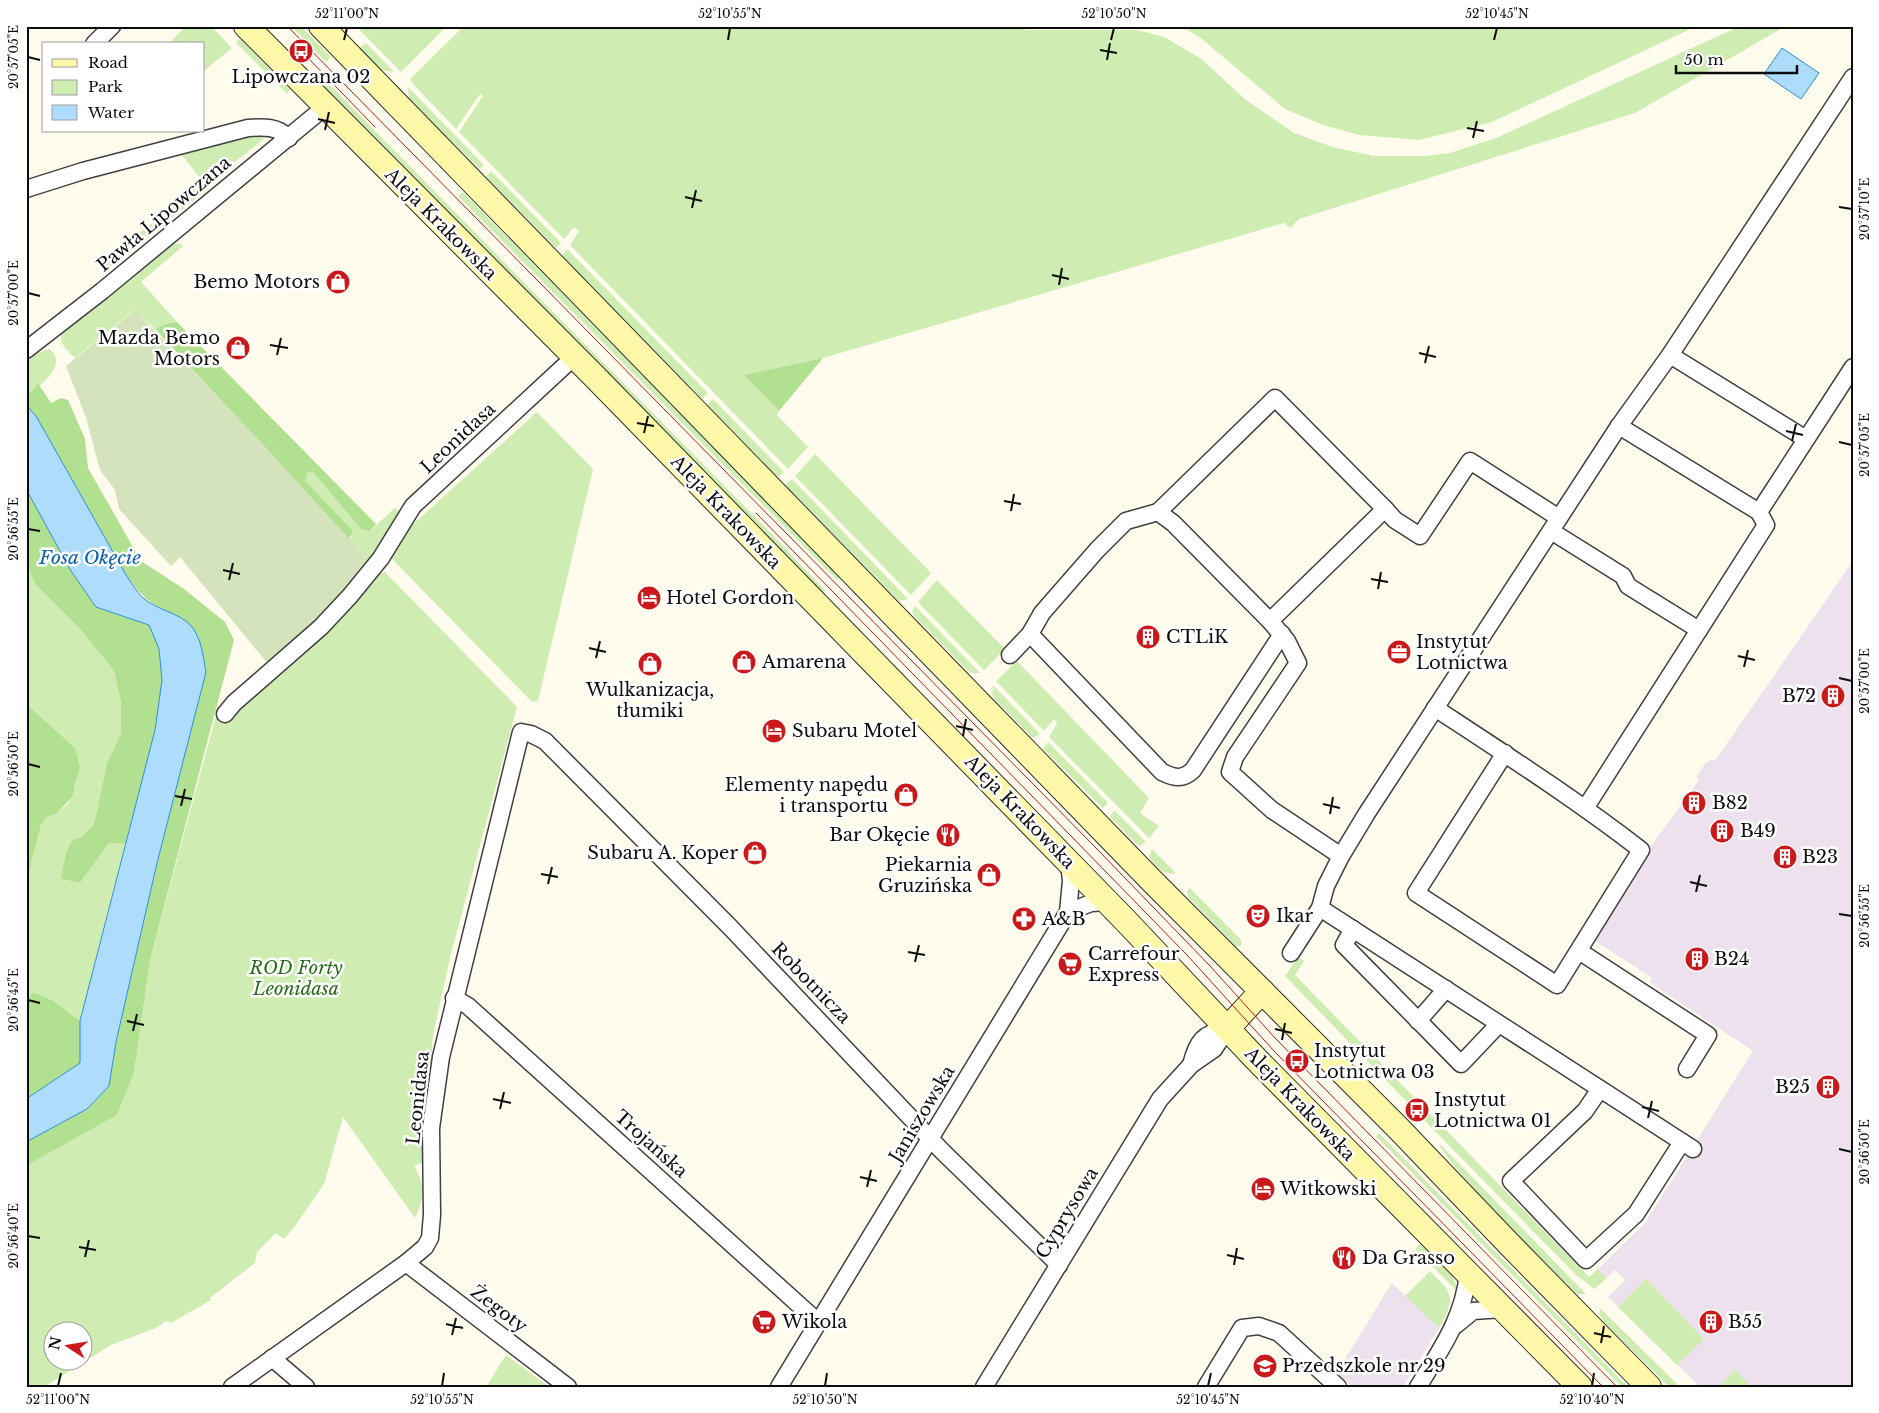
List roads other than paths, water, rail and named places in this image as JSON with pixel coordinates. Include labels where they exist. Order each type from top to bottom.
[{"type":"main road","name":"Aleja Krakowska","points":[[246,26],[324,107],[574,357],[1069,862],[1227,1029],[1580,1387]]},
{"type":"main road","points":[[321,26],[1649,1387]]},
{"type":"main road","points":[[1227,1029],[1262,991]]},
{"type":"street","points":[[96,42],[112,26]]},
{"type":"street","points":[[1291,953],[1320,908],[1326,886],[1341,856],[1435,708],[1619,426],[1670,356],[1853,77]]},
{"type":"street","name":"Pawła Lipowczana","points":[[26,350],[289,138],[324,107]]},
{"type":"street","points":[[26,189],[83,171],[248,128],[270,127],[283,132],[289,138]]},
{"type":"street","points":[[1670,356],[1806,440]]},
{"type":"street","name":"Leonidasa","points":[[225,714],[240,698],[321,627],[381,558],[413,506],[574,357]]},
{"type":"street","points":[[1759,512],[1853,367]]},
{"type":"street","points":[[1010,654],[1030,634],[1042,613],[1097,550],[1126,521],[1158,512],[1275,398],[1396,520],[1420,536],[1470,461],[1623,576],[1628,586],[1699,630]]},
{"type":"street","points":[[1586,807],[1766,525],[1759,512],[1619,426]]},
{"type":"street","points":[[1270,621],[1385,509]]},
{"type":"street","points":[[1158,512],[1173,523],[1270,621],[1282,634],[1298,663],[1235,756],[1230,772],[1272,810],[1341,856]]},
{"type":"street","points":[[1030,634],[1162,772],[1172,777],[1180,778],[1188,775],[1193,770],[1282,634]]},
{"type":"street","points":[[1435,708],[1505,753],[1586,807],[1641,850],[1557,985],[1416,894],[1505,753]]},
{"type":"street","name":"Leonidasa","points":[[232,1387],[406,1263],[425,1247],[430,1238],[434,1105],[441,1057],[521,732],[531,734]]},
{"type":"street","name":"Robotnicza","points":[[531,734],[545,741],[730,926],[930,1138],[1058,1265]]},
{"type":"street","name":"Janiszowska","points":[[779,1387],[1068,912],[1071,881],[1069,862]]},
{"type":"street","points":[[1068,912],[1091,903],[1107,902]]},
{"type":"street","points":[[1320,908],[1446,990],[1600,1089],[1688,1146],[1636,1214],[1586,1260],[1511,1182],[1585,1111],[1600,1089]]},
{"type":"street","points":[[1353,929],[1344,945],[1461,1064],[1499,1024]]},
{"type":"street","points":[[1579,951],[1708,1035],[1687,1068]]},
{"type":"street","points":[[1418,1021],[1446,990]]},
{"type":"street","name":"Trojańska","points":[[454,998],[464,1002],[818,1322]]},
{"type":"street","name":"Cyprysowa","points":[[984,1387],[1160,1099],[1190,1064],[1210,1052],[1227,1029]]},
{"type":"street","name":"Żegoty","points":[[406,1263],[568,1387]]},
{"type":"street","points":[[1418,1387],[1454,1327],[1464,1301],[1468,1274]]},
{"type":"street","points":[[1454,1327],[1473,1311],[1503,1310]]},
{"type":"street","points":[[1206,1387],[1242,1328],[1259,1326],[1279,1333],[1338,1387]]},
{"type":"street","points":[[272,1358],[306,1387]]},
{"type":"water","points":[[1782,48],[1819,73],[1801,99],[1764,74]]},
{"type":"water","name":"Fosa Okęcie","points":[[26,405],[36,416],[126,575],[138,592],[148,602],[181,618],[192,627],[200,643],[206,672],[157,863],[116,1042],[109,1086],[87,1109],[26,1142],[26,1099],[80,1063],[80,1021],[155,730],[162,680],[159,649],[149,625],[96,607],[71,571],[26,489]]},
{"type":"tram line","points":[[287,26],[1097,849],[1210,966],[1275,1038],[1617,1387]]},
{"type":"tram line","points":[[307,57],[375,127]]},
{"type":"tram line","points":[[756,513],[1186,954],[1274,1051],[1603,1387]]},
{"type":"place","name":"Lipowczana 02","points":[[301,51]]},
{"type":"place","name":"Bemo Motors","points":[[338,282]]},
{"type":"place","name":"Mazda Bemo Motors","points":[[238,348]]},
{"type":"place","name":"Hotel Gordon","points":[[649,598]]},
{"type":"place","name":"CTLiK","points":[[1148,637]]},
{"type":"place","name":"Instytut Lotnictwa","points":[[1399,652]]},
{"type":"place","name":"Amarena","points":[[744,662]]},
{"type":"place","name":"Wulkanizacja, tłumiki","points":[[650,664]]},
{"type":"place","name":"B72","points":[[1833,696]]},
{"type":"place","name":"Subaru Motel","points":[[774,731]]},
{"type":"place","name":"Elementy napędu i transportu","points":[[906,795]]},
{"type":"place","name":"B82","points":[[1694,803]]},
{"type":"place","name":"B49","points":[[1722,831]]},
{"type":"place","name":"Bar Okęcie","points":[[948,835]]},
{"type":"place","name":"Subaru A. Koper","points":[[755,853]]},
{"type":"place","name":"B23","points":[[1785,857]]},
{"type":"place","name":"Piekarnia Gruzińska","points":[[989,875]]},
{"type":"place","name":"Ikar","points":[[1258,916]]},
{"type":"place","name":"A&B","points":[[1024,919]]},
{"type":"place","name":"B24","points":[[1697,959]]},
{"type":"place","name":"Carrefour Express","points":[[1070,964]]},
{"type":"place","name":"Instytut Lotnictwa 03","points":[[1297,1061]]},
{"type":"place","name":"B25","points":[[1828,1087]]},
{"type":"place","name":"Instytut Lotnictwa 01","points":[[1417,1110]]},
{"type":"place","name":"Witkowski","points":[[1263,1189]]},
{"type":"place","name":"Da Grasso","points":[[1344,1258]]},
{"type":"place","name":"Wikola","points":[[764,1322]]},
{"type":"place","name":"B55","points":[[1711,1322]]},
{"type":"place","name":"Przedszkole nr 29","points":[[1265,1366]]},
{"type":"park label","name":"ROD Forty Leonidasa","points":[[296,978]]}]
